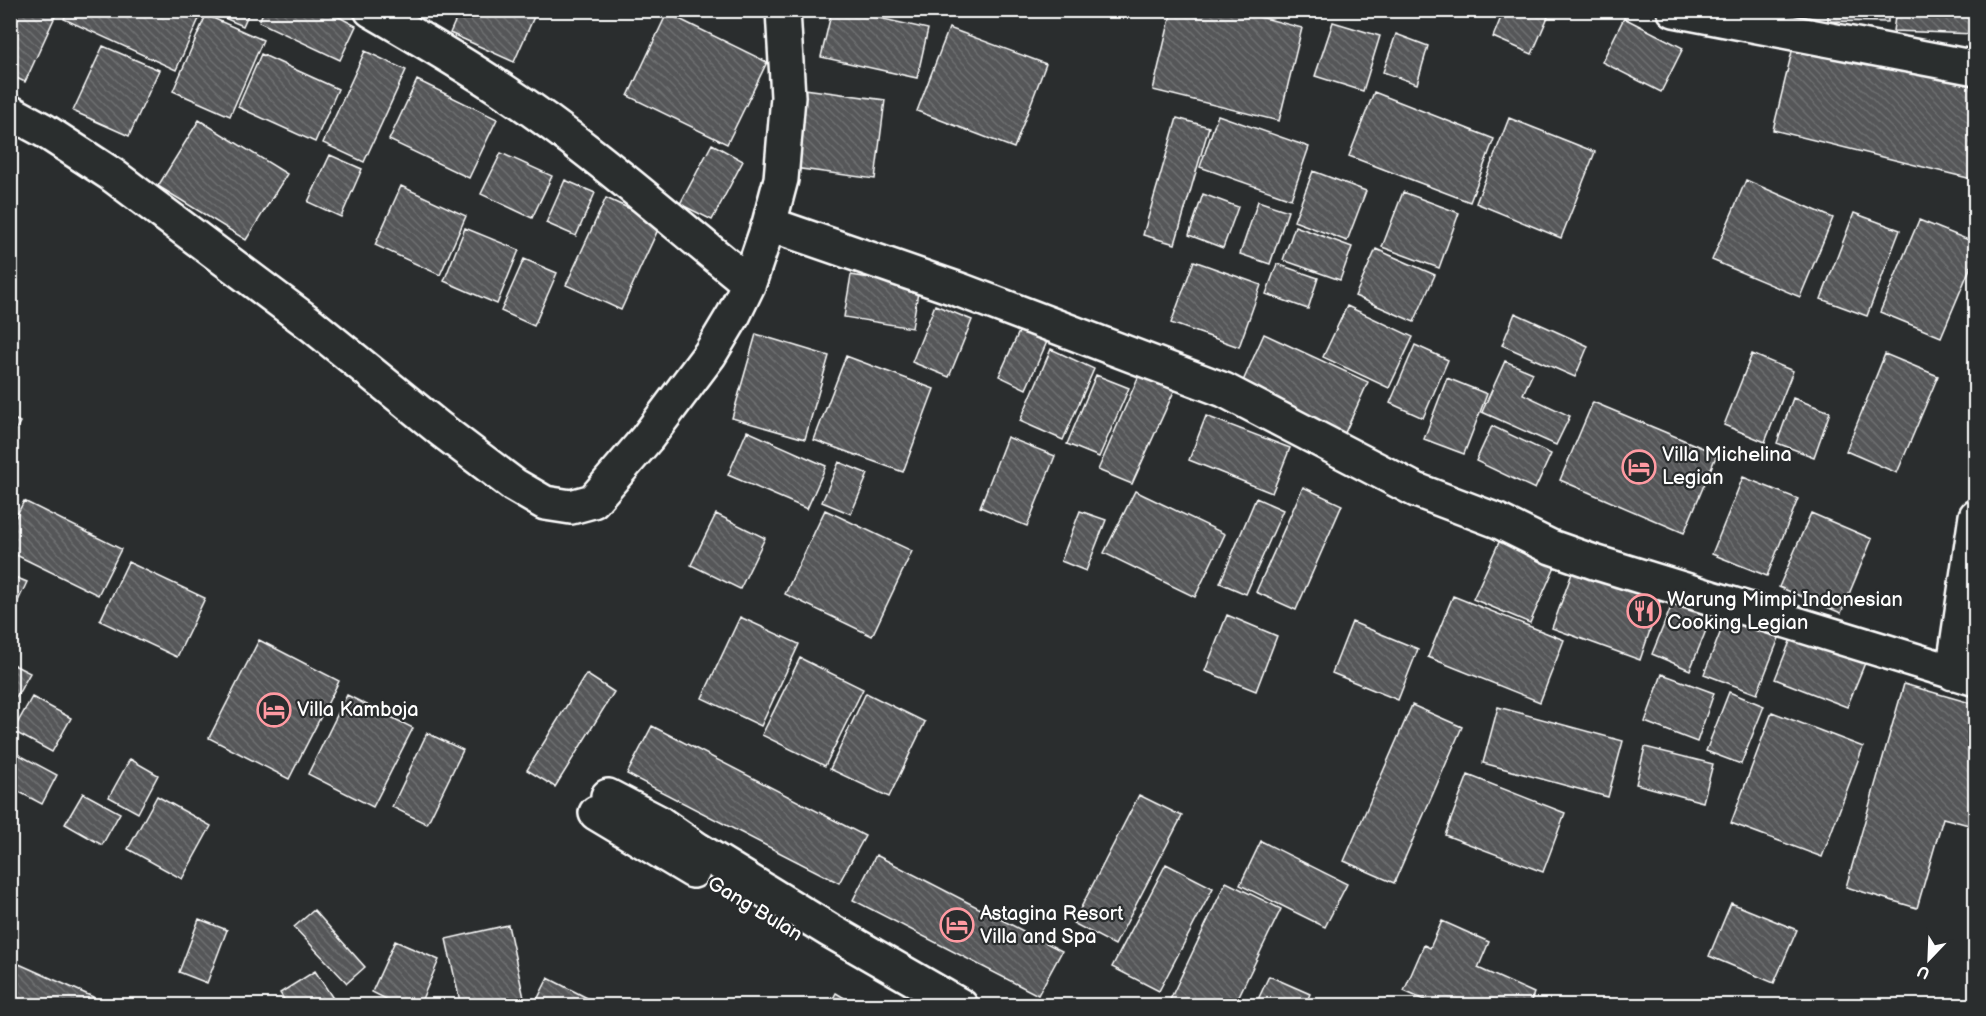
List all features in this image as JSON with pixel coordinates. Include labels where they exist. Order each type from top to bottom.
[{"type":"street","points":[[371,10],[505,91],[638,192],[748,283]]},
{"type":"street","points":[[1674,10],[1976,68]]},
{"type":"street","points":[[10,112],[45,131],[111,174],[312,325],[449,436],[514,485],[545,503],[572,507],[593,501],[647,438],[710,354],[734,314],[748,283],[769,224],[781,178],[787,124],[788,64],[775,14]]},
{"type":"street","points":[[769,224],[960,290],[1224,390],[1416,490],[1498,521],[1551,547],[1964,676],[1976,516]]},
{"type":"street","name":"Gang Bulan","points":[[916,1005],[602,804],[658,822],[697,849],[819,924],[961,1005]]},
{"type":"building","points":[[13,10],[58,10],[25,82],[10,75],[10,15]]},
{"type":"building","points":[[68,10],[197,10],[202,12],[176,70],[64,19]]},
{"type":"building","points":[[206,10],[250,10],[243,26]]},
{"type":"building","points":[[264,10],[326,10],[356,26],[340,60],[259,22]]},
{"type":"building","points":[[421,10],[449,10],[445,20]]},
{"type":"building","points":[[460,10],[537,10],[514,62],[450,33]]},
{"type":"building","points":[[832,10],[844,10],[928,29],[917,78],[821,57]]},
{"type":"building","points":[[1172,10],[1233,10],[1302,28],[1279,121],[1153,90]]},
{"type":"building","points":[[1504,10],[1546,10],[1550,12],[1532,54],[1493,37]]},
{"type":"building","points":[[1828,10],[1888,10],[1888,22],[1828,21]]},
{"type":"building","points":[[1896,10],[1976,10],[1976,34],[1893,31]]},
{"type":"building","points":[[667,13],[767,62],[727,144],[628,96]]},
{"type":"building","points":[[206,15],[263,40],[230,116],[173,91]]},
{"type":"building","points":[[1624,18],[1683,48],[1661,92],[1602,62]]},
{"type":"building","points":[[1333,22],[1380,36],[1363,91],[1315,76]]},
{"type":"building","points":[[949,28],[1046,64],[1014,148],[917,111]]},
{"type":"building","points":[[1396,34],[1428,46],[1417,84],[1383,72]]},
{"type":"building","points":[[1794,43],[1976,87],[1976,180],[1773,130]]},
{"type":"building","points":[[103,46],[159,70],[129,136],[73,111]]},
{"type":"building","points":[[365,51],[406,70],[364,162],[323,143]]},
{"type":"building","points":[[261,54],[338,89],[315,142],[238,107]]},
{"type":"building","points":[[417,80],[497,119],[469,178],[389,140]]},
{"type":"building","points":[[805,89],[885,100],[875,179],[794,168]]},
{"type":"building","points":[[1374,92],[1494,139],[1470,202],[1349,156]]},
{"type":"building","points":[[1218,115],[1309,147],[1291,199],[1200,167]]},
{"type":"building","points":[[1177,118],[1209,127],[1175,244],[1143,235]]},
{"type":"building","points":[[1509,118],[1595,152],[1561,238],[1476,203]]},
{"type":"building","points":[[199,120],[287,174],[246,240],[158,186]]},
{"type":"building","points":[[712,144],[743,161],[712,220],[680,204]]},
{"type":"building","points":[[501,153],[552,176],[532,218],[481,194]]},
{"type":"building","points":[[330,155],[362,169],[341,217],[308,202]]},
{"type":"building","points":[[1313,171],[1366,191],[1347,241],[1294,221]]},
{"type":"building","points":[[565,180],[595,193],[576,236],[546,223]]},
{"type":"building","points":[[1746,180],[1833,218],[1800,297],[1712,260]]},
{"type":"building","points":[[401,186],[466,216],[440,275],[375,245]]},
{"type":"building","points":[[1403,192],[1459,213],[1439,268],[1382,247]]},
{"type":"building","points":[[1203,194],[1238,207],[1223,248],[1189,235]]},
{"type":"building","points":[[606,198],[661,223],[621,310],[566,285]]},
{"type":"building","points":[[1258,201],[1288,211],[1270,264],[1240,254]]},
{"type":"building","points":[[1854,213],[1900,230],[1867,316],[1821,299]]},
{"type":"building","points":[[1919,220],[1976,243],[1976,254],[1941,337],[1880,312]]},
{"type":"building","points":[[1295,226],[1352,247],[1340,280],[1283,260]]},
{"type":"building","points":[[465,228],[519,250],[497,304],[444,281]]},
{"type":"building","points":[[1376,249],[1435,275],[1414,322],[1355,296]]},
{"type":"building","points":[[524,259],[557,273],[534,326],[501,311]]},
{"type":"building","points":[[1194,261],[1261,285],[1239,347],[1171,323]]},
{"type":"building","points":[[1277,264],[1318,278],[1308,309],[1266,294]]},
{"type":"building","points":[[851,275],[919,286],[912,328],[844,317]]},
{"type":"building","points":[[935,305],[972,320],[949,377],[912,362]]},
{"type":"building","points":[[1347,306],[1413,337],[1389,388],[1323,357]]},
{"type":"building","points":[[1515,313],[1588,346],[1575,377],[1502,345]]},
{"type":"building","points":[[1023,323],[1050,335],[1026,389],[999,376]]},
{"type":"building","points":[[756,334],[829,356],[805,439],[732,418]]},
{"type":"building","points":[[1264,334],[1368,382],[1343,437],[1239,390]]},
{"type":"building","points":[[1415,345],[1448,360],[1423,418],[1390,403]]},
{"type":"building","points":[[1051,349],[1094,369],[1063,440],[1020,421]]},
{"type":"building","points":[[1752,354],[1793,371],[1765,442],[1724,425]]},
{"type":"building","points":[[1885,354],[1938,376],[1897,473],[1846,451]]},
{"type":"building","points":[[846,356],[934,389],[903,472],[814,440]]},
{"type":"building","points":[[1505,361],[1533,373],[1523,394],[1570,416],[1556,445],[1482,412]]},
{"type":"building","points":[[1140,373],[1175,389],[1132,484],[1098,470]]},
{"type":"building","points":[[1096,375],[1129,388],[1099,457],[1067,444]]},
{"type":"building","points":[[1447,378],[1487,394],[1464,454],[1424,439]]},
{"type":"building","points":[[1793,398],[1830,412],[1814,457],[1777,443]]},
{"type":"building","name":"Villa Michelina Legian","points":[[1593,402],[1717,454],[1684,533],[1560,480]]},
{"type":"building","points":[[1206,416],[1290,448],[1272,493],[1189,460]]},
{"type":"building","points":[[10,417],[20,422],[10,440]]},
{"type":"building","points":[[1492,426],[1551,454],[1535,489],[1476,461]]},
{"type":"building","points":[[747,431],[826,466],[807,509],[728,475]]},
{"type":"building","points":[[1007,437],[1055,456],[1027,526],[980,507]]},
{"type":"building","points":[[839,462],[868,474],[851,514],[822,502]]},
{"type":"building","points":[[1743,477],[1798,499],[1767,576],[1712,554]]},
{"type":"building","points":[[1303,487],[1342,505],[1296,610],[1256,592]]},
{"type":"building","points":[[1135,491],[1225,534],[1195,597],[1104,553]]},
{"type":"building","points":[[1256,498],[1283,510],[1246,594],[1220,583]]},
{"type":"building","points":[[24,501],[121,549],[98,595],[10,552],[10,528]]},
{"type":"building","points":[[825,510],[912,551],[872,636],[785,594]]},
{"type":"building","points":[[1080,511],[1106,520],[1086,571],[1061,561]]},
{"type":"building","points":[[1811,513],[1872,539],[1841,613],[1779,587]]},
{"type":"building","points":[[716,514],[765,538],[740,589],[691,565]]},
{"type":"building","points":[[1500,540],[1556,564],[1530,623],[1473,599]]},
{"type":"building","points":[[128,562],[205,598],[177,657],[100,621]]},
{"type":"building","points":[[1575,565],[1662,595],[1640,660],[1552,628]]},
{"type":"building","points":[[10,575],[27,582],[10,618]]},
{"type":"building","points":[[1453,596],[1564,640],[1540,702],[1428,657]]},
{"type":"building","points":[[1675,597],[1713,613],[1690,670],[1652,654]]},
{"type":"building","points":[[1728,613],[1781,633],[1757,694],[1704,674]]},
{"type":"building","points":[[1227,615],[1277,636],[1256,691],[1205,671]]},
{"type":"building","points":[[740,617],[799,644],[761,726],[702,698]]},
{"type":"building","points":[[1352,622],[1418,649],[1398,700],[1332,673]]},
{"type":"building","points":[[1793,634],[1865,663],[1847,707],[1775,679]]},
{"type":"building","name":"Villa Kamboja","points":[[259,640],[339,681],[289,779],[209,738]]},
{"type":"building","points":[[800,658],[863,689],[825,766],[762,735]]},
{"type":"building","points":[[10,663],[30,673],[10,708]]},
{"type":"building","points":[[586,674],[614,692],[555,787],[527,770]]},
{"type":"building","points":[[1662,674],[1714,693],[1697,742],[1645,722]]},
{"type":"building","points":[[1904,684],[1974,704],[1973,709],[1976,710],[1976,827],[1943,818],[1917,908],[1846,887]]},
{"type":"building","points":[[1729,692],[1764,706],[1741,764],[1706,751]]},
{"type":"building","points":[[866,693],[925,722],[889,797],[830,769]]},
{"type":"building","points":[[347,695],[413,728],[373,807],[308,774]]},
{"type":"building","points":[[32,697],[71,718],[52,752],[13,731]]},
{"type":"building","points":[[1412,705],[1462,727],[1394,883],[1344,861]]},
{"type":"building","points":[[1498,707],[1623,741],[1608,797],[1483,763]]},
{"type":"building","points":[[1772,712],[1863,747],[1822,857],[1731,823]]},
{"type":"building","points":[[652,726],[865,836],[839,883],[627,774]]},
{"type":"building","points":[[427,733],[463,750],[427,824],[392,807]]},
{"type":"building","points":[[1645,747],[1713,764],[1703,802],[1636,784]]},
{"type":"building","points":[[10,750],[57,775],[42,804],[10,787]]},
{"type":"building","points":[[130,759],[158,775],[138,813],[109,797]]},
{"type":"building","points":[[1468,775],[1565,813],[1543,872],[1445,835]]},
{"type":"building","points":[[83,793],[120,813],[102,845],[65,824]]},
{"type":"building","points":[[1139,795],[1182,816],[1115,945],[1073,923]]},
{"type":"building","points":[[157,796],[211,826],[182,879],[128,849]]},
{"type":"building","points":[[1261,841],[1347,884],[1325,927],[1240,885]]},
{"type":"building","name":"Astagina Resort Villa and Spa","points":[[876,855],[1062,951],[1038,995],[853,900]]},
{"type":"building","points":[[1166,864],[1213,888],[1159,991],[1112,967]]},
{"type":"building","points":[[1226,882],[1281,909],[1234,1006],[1167,1006]]},
{"type":"building","points":[[1731,903],[1797,930],[1774,983],[1709,956]]},
{"type":"building","points":[[314,910],[365,967],[347,983],[294,927]]},
{"type":"building","points":[[199,919],[227,930],[207,983],[179,972]]},
{"type":"building","points":[[1442,921],[1489,942],[1478,968],[1534,993],[1529,1006],[1438,1006],[1404,991],[1424,945],[1430,948]]},
{"type":"building","points":[[508,925],[524,998],[492,1006],[461,1006],[446,939]]},
{"type":"building","points":[[395,941],[439,960],[419,1006],[400,1006],[372,992]]},
{"type":"building","points":[[10,960],[93,997],[90,1006],[10,1006]]},
{"type":"building","points":[[315,971],[338,1006],[288,1006],[280,993]]},
{"type":"building","points":[[1269,976],[1310,994],[1305,1006],[1255,1006]]},
{"type":"building","points":[[548,978],[603,1006],[534,1006]]},
{"type":"building","points":[[836,993],[858,1006],[829,1006]]},
{"type":"place","name":"Villa Michelina Legian","points":[[1639,467]]},
{"type":"place","name":"Warung Mimpi Indonesian Cooking Legian","points":[[1644,611]]},
{"type":"place","name":"Villa Kamboja","points":[[274,710]]},
{"type":"place","name":"Astagina Resort Villa and Spa","points":[[957,925]]}]
